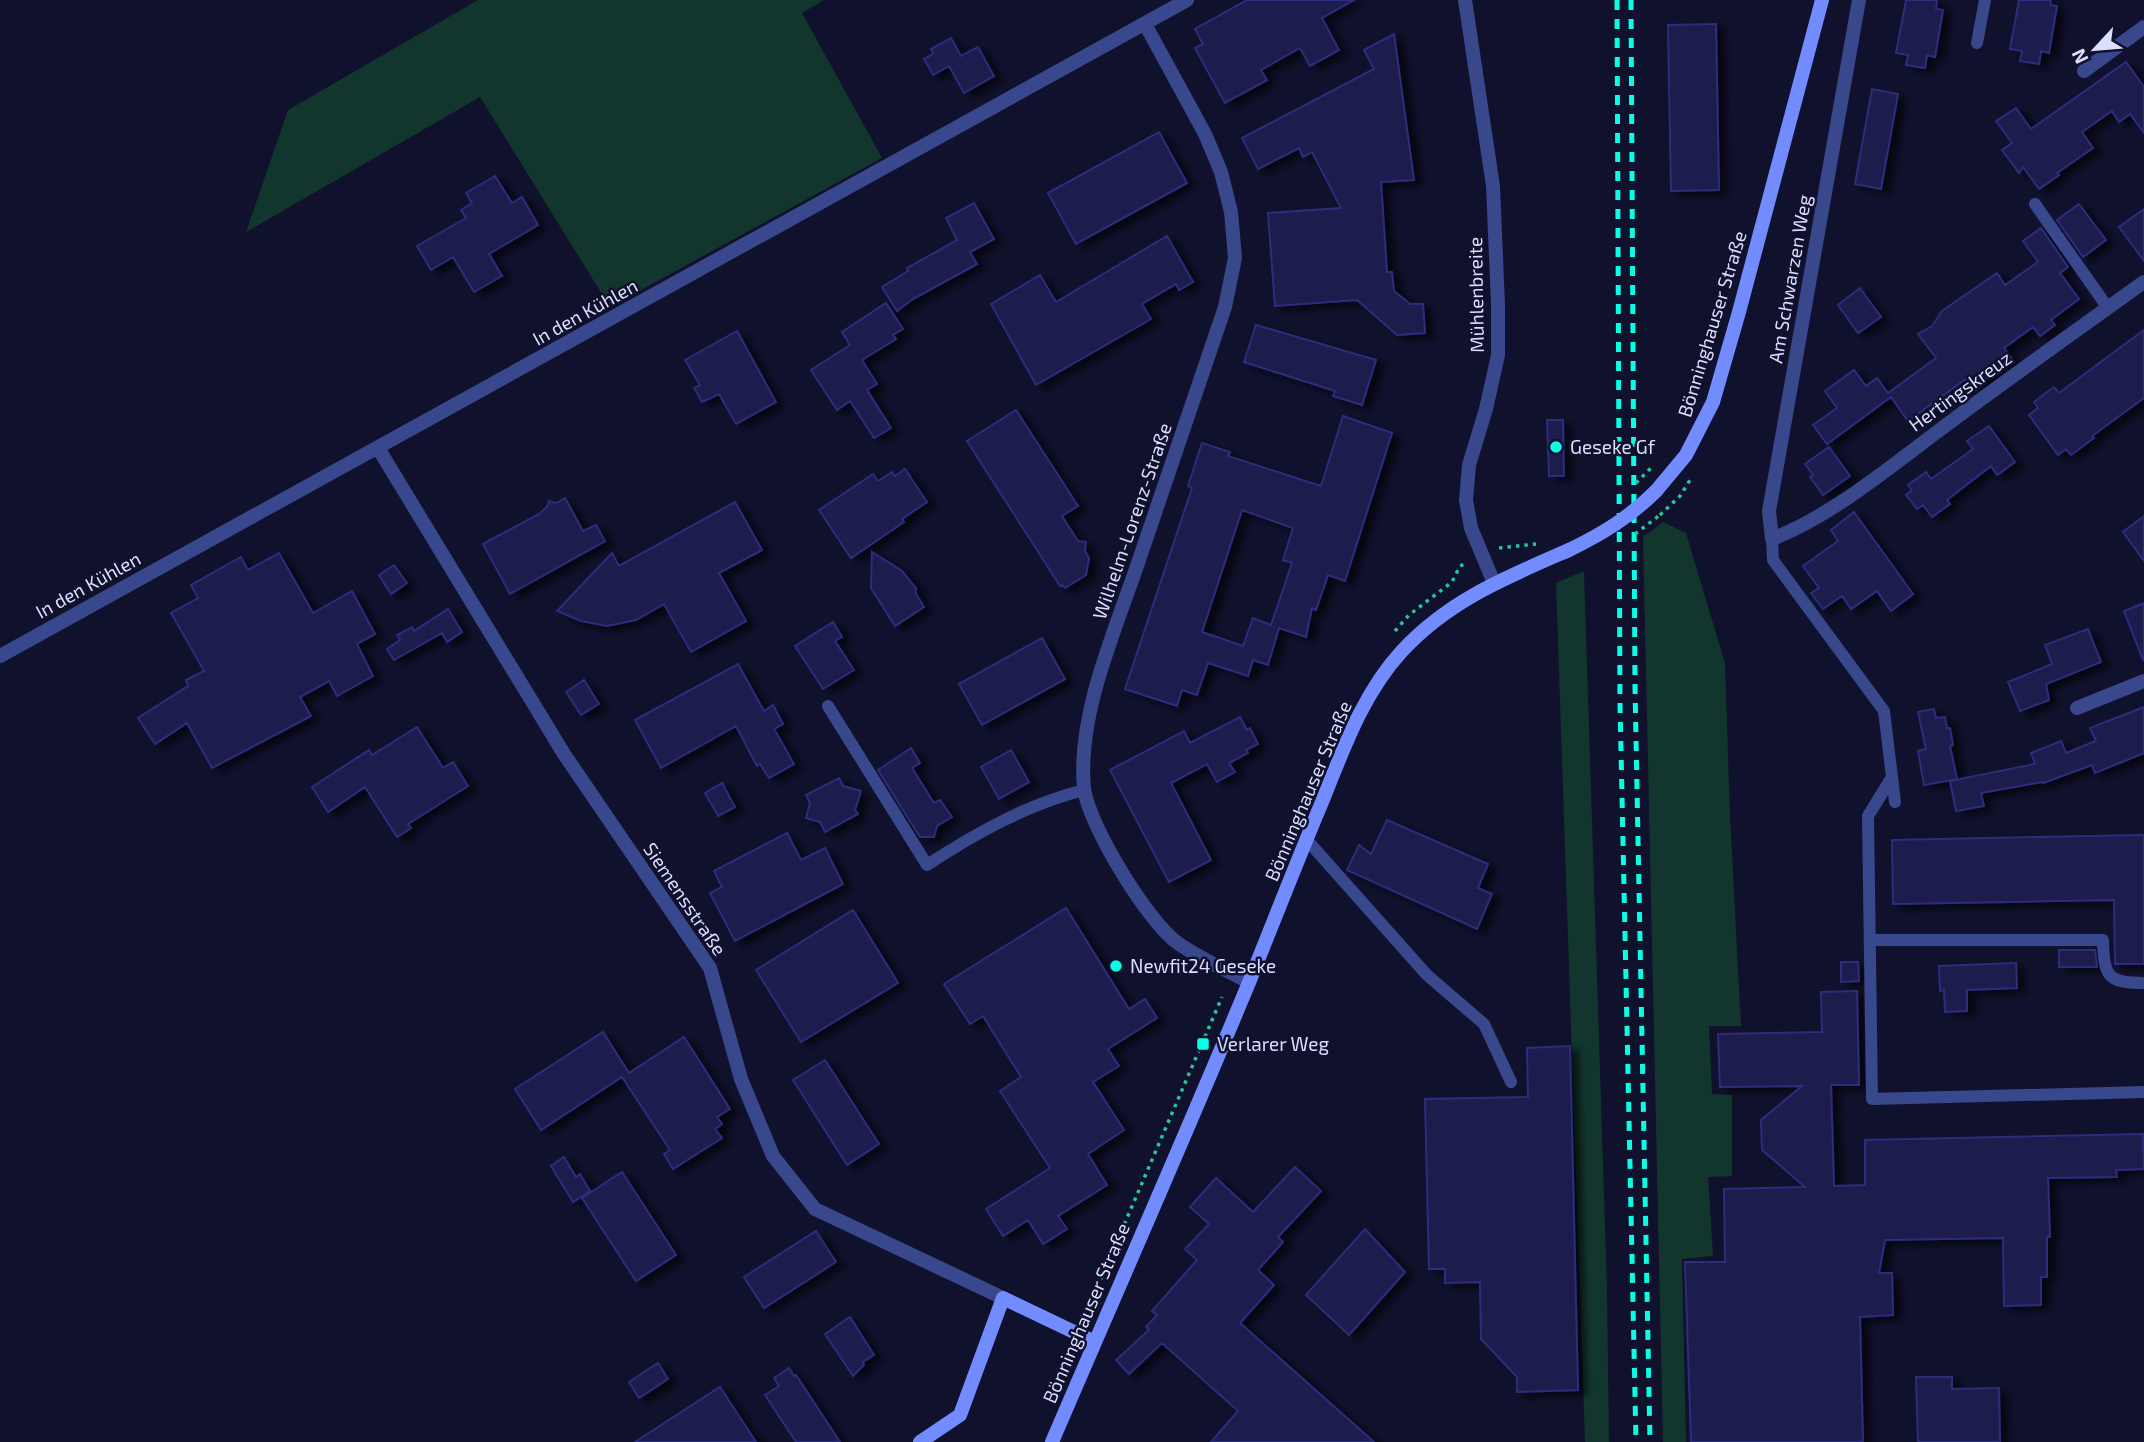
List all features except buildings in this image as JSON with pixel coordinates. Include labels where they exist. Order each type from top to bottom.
[{"type":"main road","name":"Bönninghauser Straße","points":[[1052,1442],[1249,982],[1341,754],[1376,685],[1401,652],[1428,626],[1462,600],[1611,528],[1637,510],[1686,455],[1713,402],[1822,0]]},
{"type":"main road","points":[[920,1442],[960,1415],[1003,1298],[1095,1342]]},
{"type":"street","name":"In den Kühlen","points":[[0,656],[1187,0]]},
{"type":"street","name":"Mühlenbreite","points":[[1465,0],[1493,186],[1498,305],[1498,355],[1486,409],[1469,465],[1466,500],[1471,528],[1494,583]]},
{"type":"street","name":"Am Schwarzen Weg","points":[[1772,540],[1769,511],[1860,0]]},
{"type":"street","name":"Wilhelm-Lorenz-Straße","points":[[1145,24],[1205,134],[1222,172],[1231,212],[1235,258],[1225,307],[1106,656],[1085,733],[1084,790],[1107,845],[1159,926],[1178,944],[1249,982]]},
{"type":"street","points":[[2084,71],[2144,27]]},
{"type":"street","name":"Hertingskreuz","points":[[1772,540],[1797,529],[1881,474],[2144,282]]},
{"type":"street","name":"Siemensstraße","points":[[378,449],[564,754],[710,968],[741,1079],[773,1156],[815,1209],[1003,1298]]},
{"type":"street","points":[[2077,708],[2144,681]]},
{"type":"lane","points":[[1977,43],[1985,0]]},
{"type":"lane","points":[[2035,204],[2108,307]]},
{"type":"lane","points":[[1772,540],[1773,560],[1884,711],[1895,802]]},
{"type":"lane","points":[[828,706],[928,865],[964,841],[1003,821],[1045,802],[1084,790]]},
{"type":"lane","points":[[1892,777],[1868,816],[1872,1099],[2144,1091]]},
{"type":"lane","points":[[1306,839],[1427,975],[1484,1024],[1511,1082]]},
{"type":"lane","points":[[1870,940],[2103,940],[2104,965],[2113,978],[2122,983],[2144,983]]},
{"type":"path","points":[[1629,490],[1652,467]]},
{"type":"green space","points":[[478,0],[824,0],[802,13],[882,158],[610,307],[480,97],[246,232],[288,110]]},
{"type":"green space","points":[[1663,522],[1686,533],[1725,663],[1741,1026],[1709,1026],[1712,1094],[1732,1095],[1732,1176],[1708,1177],[1713,1256],[1682,1259],[1686,1442],[1663,1442],[1643,537]]},
{"type":"green space","points":[[1584,571],[1607,1289],[1609,1442],[1585,1442],[1556,583]]},
{"type":"railway","points":[[1617,0],[1620,704],[1636,1442]]},
{"type":"railway","points":[[1631,0],[1635,688],[1650,1442]]},
{"type":"place","name":"Geseke Gf","points":[[1556,447]]},
{"type":"place","name":"Newfit24 Geseke","points":[[1116,966]]},
{"type":"place","name":"Verlarer Weg","points":[[1203,1044]]}]
